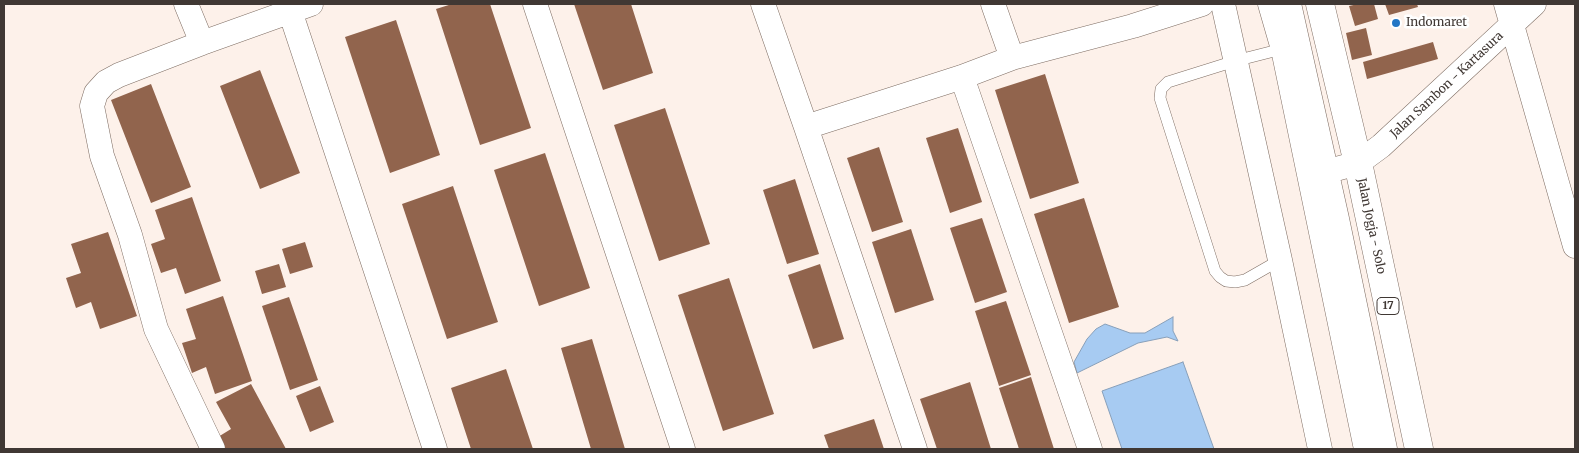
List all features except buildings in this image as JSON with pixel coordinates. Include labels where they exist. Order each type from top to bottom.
[{"type":"highway","points":[[1287,4],[1290,47],[1325,172],[1383,449]]},
{"type":"highway","name":"Jalan Jogja - Solo","points":[[1320,4],[1358,164],[1419,449]]},
{"type":"street","points":[[186,4],[202,43]]},
{"type":"street","points":[[535,4],[683,449]]},
{"type":"street","points":[[763,4],[915,449]]},
{"type":"street","points":[[993,4],[1012,58]]},
{"type":"street","points":[[806,127],[962,77],[1012,58],[1133,26],[1202,4]]},
{"type":"street","points":[[1222,4],[1280,260],[1320,449]]},
{"type":"street","points":[[1270,4],[1290,47],[1366,449]]},
{"type":"street","name":"Jalan Sambon - Kartasura","points":[[1358,164],[1381,146],[1509,14],[1534,4]]},
{"type":"street","points":[[213,449],[156,329],[130,235],[102,156],[92,106],[96,94],[106,82],[119,75],[300,8],[435,449]]},
{"type":"street","points":[[1509,14],[1567,184],[1575,246]]},
{"type":"street","points":[[962,77],[1090,449]]},
{"type":"street","points":[[1325,172],[1358,164]]},
{"type":"lane","points":[[1280,260],[1245,280],[1235,282],[1226,281],[1215,271],[1160,98],[1161,89],[1168,82],[1235,61],[1290,47]]},
{"type":"water","points":[[1173,317],[1173,331],[1178,341],[1167,337],[1138,343],[1077,373],[1074,362],[1087,339],[1096,329],[1105,324],[1130,333],[1145,333]]},
{"type":"water","points":[[1183,362],[1214,449],[1122,449],[1102,391]]},
{"type":"place","name":"Indomaret","points":[[1396,23]]}]
